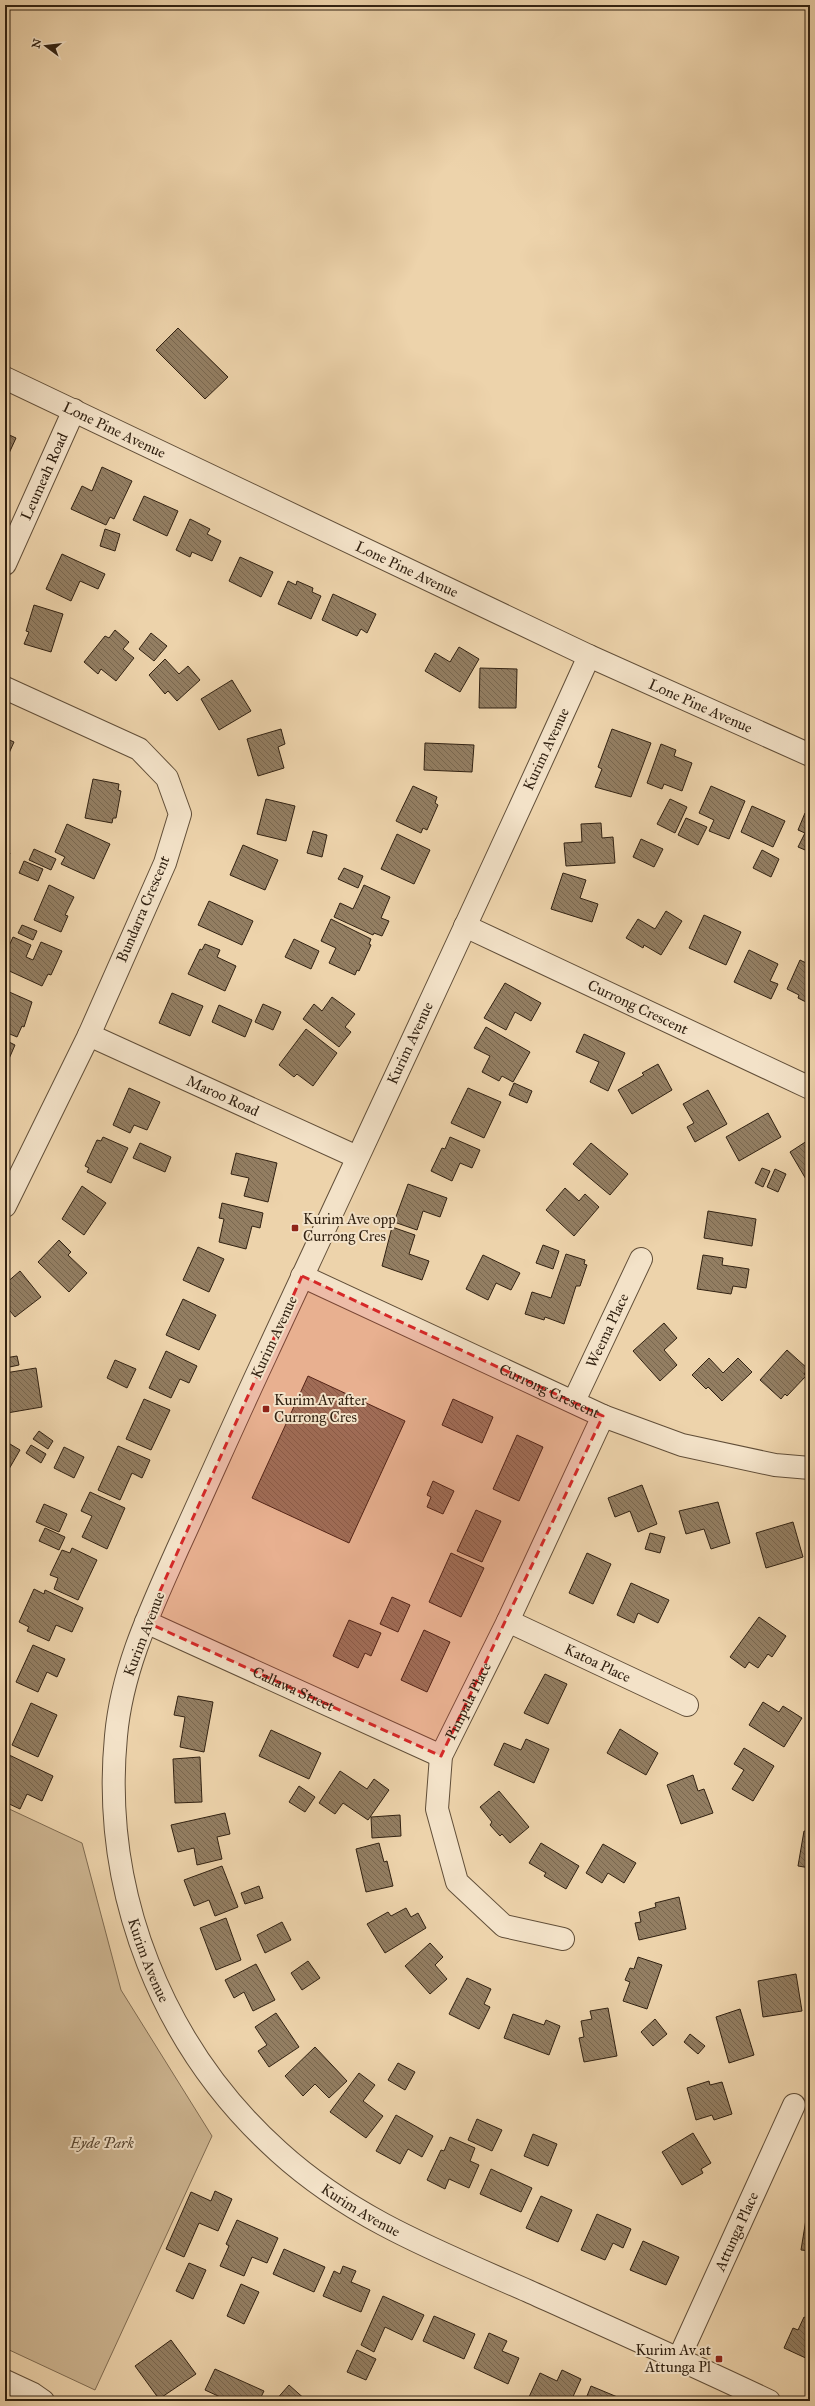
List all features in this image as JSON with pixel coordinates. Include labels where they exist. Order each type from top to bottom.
[{"type":"street","name":"Lone Pine Avenue","points":[[5,378],[589,656],[810,755]]},
{"type":"street","name":"Leumeah Road","points":[[5,564],[74,410]]},
{"type":"street","name":"Kurim Avenue","points":[[589,656],[222,1449],[146,1622],[129,1666],[121,1702],[116,1744],[114,1823],[128,1906],[143,1955],[160,1995],[200,2063],[243,2117],[276,2150],[342,2202],[396,2233],[679,2358],[769,2401]]},
{"type":"street","name":"Bundarra Crescent","points":[[5,688],[139,749],[167,778],[180,814],[165,863],[89,1035],[5,1206]]},
{"type":"street","name":"Currong Crescent","points":[[465,926],[810,1088]]},
{"type":"street","name":"Maroo Road","points":[[89,1035],[357,1157]]},
{"type":"street","name":"Weema Place","points":[[574,1401],[641,1259]]},
{"type":"street","name":"Currong Crescent","points":[[302,1276],[574,1401],[603,1416],[682,1445],[774,1465],[810,1468]]},
{"type":"street","name":"Pimpala Place","points":[[563,1939],[504,1926],[457,1882],[437,1809],[441,1756],[508,1621],[603,1416]]},
{"type":"street","name":"Katoa Place","points":[[508,1621],[687,1705]]},
{"type":"street","name":"Callawa Street","points":[[146,1622],[441,1756]]},
{"type":"street","name":"Attunga Place","points":[[679,2358],[794,2105]]},
{"type":"street","points":[[5,2381],[33,2394],[43,2401]]},
{"type":"highlighted area","points":[[302,1276],[603,1416],[441,1756],[146,1622]]},
{"type":"green space","name":"Eyde Park","points":[[5,1807],[82,1843],[121,1990],[212,2136],[95,2390],[5,2348]]},
{"type":"building","points":[[178,328],[228,377],[205,399],[156,350]]},
{"type":"building","points":[[5,433],[16,438],[5,462]]},
{"type":"building","points":[[102,467],[132,481],[114,519],[110,517],[106,525],[71,509],[82,486],[92,491]]},
{"type":"building","points":[[144,496],[178,511],[167,536],[133,520]]},
{"type":"building","points":[[190,519],[210,529],[207,534],[221,541],[212,561],[192,552],[190,557],[176,550]]},
{"type":"building","points":[[105,529],[120,534],[115,551],[100,546]]},
{"type":"building","points":[[62,554],[105,574],[98,589],[80,581],[71,601],[46,589]]},
{"type":"building","points":[[240,557],[273,572],[261,597],[229,581]]},
{"type":"building","points":[[288,581],[296,585],[297,581],[313,588],[312,592],[321,596],[311,619],[278,604]]},
{"type":"building","points":[[333,594],[376,614],[367,633],[361,629],[357,636],[322,620]]},
{"type":"building","points":[[34,605],[63,614],[51,652],[24,644],[29,632],[26,631]]},
{"type":"building","points":[[115,630],[129,642],[123,649],[134,658],[116,681],[101,669],[98,674],[84,662],[105,636],[109,638]]},
{"type":"building","points":[[151,633],[167,646],[154,661],[139,649]]},
{"type":"building","points":[[459,647],[479,659],[460,692],[425,671],[435,653],[450,662]]},
{"type":"building","points":[[165,659],[179,674],[188,666],[200,680],[177,701],[168,691],[165,694],[149,675]]},
{"type":"building","points":[[480,668],[517,669],[516,708],[479,708]]},
{"type":"building","points":[[232,680],[251,711],[219,730],[201,699]]},
{"type":"building","points":[[281,729],[285,744],[278,747],[284,768],[258,776],[247,739]]},
{"type":"building","points":[[612,729],[651,743],[631,797],[595,787],[602,769],[598,767]]},
{"type":"building","points":[[5,738],[14,742],[5,762]]},
{"type":"building","points":[[425,743],[474,745],[472,772],[424,770]]},
{"type":"building","points":[[661,744],[676,750],[674,756],[692,763],[682,791],[664,784],[662,789],[647,783]]},
{"type":"building","points":[[93,779],[119,784],[118,790],[121,791],[116,818],[113,818],[112,823],[85,818]]},
{"type":"building","points":[[413,786],[437,797],[435,803],[438,805],[427,830],[423,828],[421,833],[396,821]]},
{"type":"building","points":[[711,786],[745,801],[729,839],[709,831],[714,820],[699,813]]},
{"type":"building","points":[[266,799],[295,806],[286,841],[257,834]]},
{"type":"building","points":[[670,799],[687,807],[675,833],[657,824]]},
{"type":"building","points":[[752,806],[785,821],[773,847],[741,832]]},
{"type":"building","points":[[805,813],[810,815],[810,852],[798,847],[805,833],[798,830]]},
{"type":"building","points":[[686,818],[707,827],[698,845],[678,835]]},
{"type":"building","points":[[601,823],[602,838],[613,837],[615,863],[566,866],[564,843],[582,842],[581,824]]},
{"type":"building","points":[[67,824],[110,844],[94,879],[61,864],[65,857],[55,852]]},
{"type":"building","points":[[313,831],[327,835],[322,857],[307,853]]},
{"type":"building","points":[[397,834],[430,850],[414,884],[381,869]]},
{"type":"building","points":[[641,839],[663,849],[654,867],[633,857]]},
{"type":"building","points":[[243,845],[278,860],[265,890],[230,875]]},
{"type":"building","points":[[34,849],[56,859],[51,870],[29,860]]},
{"type":"building","points":[[762,850],[779,859],[771,877],[753,868]]},
{"type":"building","points":[[5,851],[10,853],[5,865]]},
{"type":"building","points":[[24,861],[43,869],[38,881],[19,873]]},
{"type":"building","points":[[344,868],[363,876],[358,888],[338,879]]},
{"type":"building","points":[[563,873],[586,880],[580,898],[598,904],[592,922],[551,909]]},
{"type":"building","points":[[49,885],[74,897],[65,915],[68,916],[61,932],[34,920]]},
{"type":"building","points":[[364,885],[390,897],[381,918],[389,921],[382,936],[374,933],[373,935],[334,917],[340,903],[353,909]]},
{"type":"building","points":[[209,901],[253,921],[242,945],[198,925]]},
{"type":"building","points":[[666,911],[682,921],[661,955],[644,945],[643,948],[626,938],[638,919],[655,929]]},
{"type":"building","points":[[704,915],[741,932],[726,965],[689,948]]},
{"type":"building","points":[[331,919],[371,939],[369,944],[371,945],[359,971],[357,970],[355,975],[329,963],[336,948],[321,941]]},
{"type":"building","points":[[22,925],[37,931],[33,940],[18,933]]},
{"type":"building","points":[[13,937],[31,945],[26,957],[33,960],[41,942],[62,951],[51,975],[48,974],[42,986],[5,969],[5,955]]},
{"type":"building","points":[[294,939],[319,951],[311,969],[285,957]]},
{"type":"building","points":[[205,944],[220,950],[217,957],[236,966],[225,991],[188,974],[200,949],[202,950]]},
{"type":"building","points":[[749,950],[778,964],[770,981],[778,984],[771,999],[734,982]]},
{"type":"building","points":[[800,960],[810,965],[810,1004],[798,998],[799,995],[787,989]]},
{"type":"building","points":[[505,983],[541,1003],[531,1021],[515,1012],[506,1030],[484,1018]]},
{"type":"building","points":[[7,991],[32,1002],[24,1027],[22,1026],[17,1037],[5,1032]]},
{"type":"building","points":[[172,993],[203,1006],[190,1036],[159,1023]]},
{"type":"building","points":[[332,997],[355,1014],[345,1027],[351,1032],[339,1047],[303,1019],[314,1004],[322,1011]]},
{"type":"building","points":[[263,1004],[281,1012],[273,1030],[255,1022]]},
{"type":"building","points":[[219,1005],[252,1020],[245,1037],[212,1022]]},
{"type":"building","points":[[486,1027],[530,1052],[513,1082],[502,1076],[499,1081],[482,1072],[490,1056],[474,1048]]},
{"type":"building","points":[[306,1029],[337,1053],[313,1086],[297,1074],[294,1077],[279,1065]]},
{"type":"building","points":[[584,1034],[625,1053],[608,1091],[590,1082],[599,1062],[576,1052]]},
{"type":"building","points":[[5,1040],[15,1045],[5,1068]]},
{"type":"building","points":[[658,1064],[672,1090],[632,1114],[618,1090],[644,1075],[642,1073]]},
{"type":"building","points":[[514,1083],[532,1091],[527,1103],[509,1095]]},
{"type":"building","points":[[129,1088],[160,1102],[147,1130],[134,1125],[130,1133],[113,1125]]},
{"type":"building","points":[[468,1088],[501,1102],[484,1138],[451,1123]]},
{"type":"building","points":[[708,1090],[727,1124],[695,1142],[687,1127],[694,1123],[683,1104]]},
{"type":"building","points":[[768,1113],[781,1137],[739,1161],[726,1137]]},
{"type":"building","points":[[103,1137],[128,1148],[111,1183],[87,1172],[89,1168],[85,1166],[97,1140],[101,1141]]},
{"type":"building","points":[[450,1137],[480,1150],[472,1168],[460,1163],[452,1181],[431,1171],[442,1148],[445,1149]]},
{"type":"building","points":[[810,1139],[810,1186],[790,1152]]},
{"type":"building","points":[[140,1143],[171,1157],[165,1172],[133,1158]]},
{"type":"building","points":[[591,1143],[628,1174],[610,1195],[573,1164]]},
{"type":"building","points":[[236,1153],[277,1163],[268,1202],[244,1196],[249,1178],[231,1174]]},
{"type":"building","points":[[762,1168],[770,1171],[763,1187],[755,1183]]},
{"type":"building","points":[[775,1169],[786,1174],[778,1192],[767,1187]]},
{"type":"building","points":[[408,1184],[447,1198],[440,1217],[423,1211],[417,1230],[394,1222]]},
{"type":"building","points":[[82,1186],[106,1203],[84,1235],[62,1219]]},
{"type":"building","points":[[565,1188],[579,1201],[585,1194],[599,1207],[574,1236],[546,1210]]},
{"type":"building","points":[[222,1203],[263,1213],[260,1228],[252,1226],[246,1249],[219,1242],[224,1219],[219,1218]]},
{"type":"building","points":[[708,1211],[756,1219],[752,1246],[704,1238]]},
{"type":"building","points":[[392,1227],[415,1235],[409,1254],[429,1261],[422,1280],[382,1266]]},
{"type":"building","points":[[59,1240],[71,1252],[68,1255],[87,1273],[69,1292],[38,1262]]},
{"type":"building","points":[[543,1245],[559,1251],[553,1269],[536,1263]]},
{"type":"building","points":[[198,1247],[224,1259],[209,1292],[183,1280]]},
{"type":"building","points":[[566,1254],[585,1260],[584,1264],[587,1265],[580,1286],[576,1286],[564,1324],[545,1317],[544,1320],[525,1314],[532,1292],[551,1298]]},
{"type":"building","points":[[483,1255],[520,1273],[511,1290],[496,1283],[488,1300],[466,1289]]},
{"type":"building","points":[[703,1255],[723,1258],[722,1265],[749,1269],[746,1288],[733,1286],[731,1294],[697,1289]]},
{"type":"building","points":[[20,1271],[41,1297],[15,1317],[5,1305],[5,1284]]},
{"type":"building","points":[[183,1299],[216,1315],[199,1350],[166,1335]]},
{"type":"building","points":[[664,1323],[677,1338],[664,1350],[677,1365],[660,1381],[633,1351]]},
{"type":"building","points":[[787,1350],[808,1369],[804,1374],[806,1376],[787,1396],[785,1394],[781,1399],[760,1380]]},
{"type":"building","points":[[166,1351],[197,1366],[189,1383],[180,1379],[171,1398],[149,1388]]},
{"type":"building","points":[[17,1356],[19,1365],[5,1368],[5,1358]]},
{"type":"building","points":[[709,1358],[723,1373],[738,1358],[752,1372],[722,1401],[708,1387],[706,1389],[692,1375]]},
{"type":"building","points":[[115,1360],[136,1369],[127,1388],[107,1378]]},
{"type":"building","points":[[36,1368],[42,1407],[7,1413],[5,1373]]},
{"type":"building","points":[[308,1376],[405,1421],[349,1543],[252,1498]]},
{"type":"building","points":[[144,1399],[170,1410],[151,1450],[126,1439]]},
{"type":"building","points":[[453,1399],[493,1417],[482,1443],[442,1425]]},
{"type":"building","points":[[39,1431],[53,1441],[48,1449],[33,1439]]},
{"type":"building","points":[[517,1435],[543,1447],[519,1501],[493,1489]]},
{"type":"building","points":[[5,1441],[20,1450],[5,1476]]},
{"type":"building","points":[[31,1445],[46,1454],[41,1463],[26,1453]]},
{"type":"building","points":[[118,1446],[150,1460],[142,1478],[132,1473],[120,1500],[98,1490]]},
{"type":"building","points":[[64,1447],[84,1457],[74,1478],[54,1468]]},
{"type":"building","points":[[433,1481],[454,1491],[443,1514],[427,1507],[431,1497],[427,1495]]},
{"type":"building","points":[[642,1485],[657,1524],[638,1532],[630,1511],[615,1517],[608,1498]]},
{"type":"building","points":[[90,1492],[125,1508],[107,1549],[82,1537],[92,1516],[81,1511]]},
{"type":"building","points":[[718,1502],[730,1543],[711,1549],[704,1529],[686,1534],[679,1511]]},
{"type":"building","points":[[44,1504],[67,1514],[59,1532],[36,1522]]},
{"type":"building","points":[[476,1510],[501,1521],[482,1562],[457,1551]]},
{"type":"building","points":[[793,1522],[803,1557],[766,1568],[756,1533]]},
{"type":"building","points":[[45,1528],[65,1537],[59,1550],[39,1541]]},
{"type":"building","points":[[650,1533],[665,1537],[660,1553],[645,1549]]},
{"type":"building","points":[[72,1548],[97,1560],[78,1600],[54,1589],[58,1578],[50,1575],[62,1550],[70,1553]]},
{"type":"building","points":[[451,1553],[484,1568],[461,1617],[429,1602]]},
{"type":"building","points":[[587,1553],[611,1564],[593,1604],[569,1593]]},
{"type":"building","points":[[631,1583],[669,1600],[658,1623],[638,1613],[634,1623],[617,1615]]},
{"type":"building","points":[[34,1589],[44,1594],[45,1590],[83,1608],[72,1632],[56,1625],[49,1641],[27,1631],[29,1627],[19,1622]]},
{"type":"building","points":[[392,1597],[410,1605],[398,1632],[380,1624]]},
{"type":"building","points":[[759,1617],[786,1636],[772,1657],[768,1654],[758,1668],[749,1662],[745,1668],[730,1657]]},
{"type":"building","points":[[349,1620],[381,1633],[371,1656],[365,1653],[358,1668],[333,1656]]},
{"type":"building","points":[[424,1630],[450,1642],[427,1692],[401,1680]]},
{"type":"building","points":[[33,1645],[65,1659],[57,1677],[47,1672],[38,1692],[16,1682]]},
{"type":"building","points":[[545,1674],[567,1684],[548,1724],[524,1713]]},
{"type":"building","points":[[178,1696],[213,1702],[204,1752],[180,1747],[185,1717],[174,1715]]},
{"type":"building","points":[[763,1702],[779,1712],[783,1706],[802,1718],[784,1747],[749,1725]]},
{"type":"building","points":[[31,1703],[57,1715],[38,1757],[12,1745]]},
{"type":"building","points":[[620,1729],[658,1753],[646,1775],[607,1753]]},
{"type":"building","points":[[271,1730],[321,1753],[309,1779],[259,1756]]},
{"type":"building","points":[[526,1739],[549,1749],[534,1783],[494,1765],[504,1743],[521,1750]]},
{"type":"building","points":[[744,1748],[774,1766],[753,1801],[732,1789],[744,1770],[734,1764]]},
{"type":"building","points":[[5,1753],[53,1776],[42,1801],[27,1794],[20,1809],[5,1802]]},
{"type":"building","points":[[200,1757],[202,1802],[175,1803],[173,1759]]},
{"type":"building","points":[[340,1771],[367,1789],[374,1779],[389,1790],[368,1820],[343,1803],[335,1814],[319,1803]]},
{"type":"building","points":[[693,1775],[698,1791],[704,1789],[713,1813],[681,1824],[667,1785]]},
{"type":"building","points":[[299,1786],[315,1797],[305,1812],[289,1802]]},
{"type":"building","points":[[499,1791],[529,1827],[510,1843],[502,1834],[500,1836],[490,1825],[492,1822],[480,1807]]},
{"type":"building","points":[[225,1813],[230,1834],[217,1837],[222,1859],[197,1865],[194,1848],[178,1852],[171,1825]]},
{"type":"building","points":[[400,1815],[401,1836],[372,1838],[371,1817]]},
{"type":"building","points":[[804,1831],[810,1832],[810,1868],[798,1866]]},
{"type":"building","points":[[379,1843],[384,1862],[387,1861],[393,1886],[366,1892],[356,1849]]},
{"type":"building","points":[[541,1843],[579,1866],[566,1889],[544,1876],[546,1873],[529,1863]]},
{"type":"building","points":[[603,1844],[636,1863],[624,1883],[608,1873],[602,1883],[586,1873]]},
{"type":"building","points":[[222,1866],[238,1907],[215,1916],[209,1900],[194,1906],[184,1880]]},
{"type":"building","points":[[259,1886],[263,1898],[245,1904],[241,1893]]},
{"type":"building","points":[[679,1897],[686,1929],[639,1940],[635,1923],[641,1922],[639,1912],[656,1907],[655,1903]]},
{"type":"building","points":[[406,1908],[411,1917],[418,1913],[426,1928],[385,1953],[367,1924],[388,1912],[391,1916]]},
{"type":"building","points":[[226,1918],[241,1960],[216,1970],[200,1928]]},
{"type":"building","points":[[282,1922],[291,1940],[265,1953],[257,1935]]},
{"type":"building","points":[[430,1943],[443,1957],[435,1965],[447,1979],[430,1994],[405,1966]]},
{"type":"building","points":[[638,1957],[662,1965],[647,2009],[623,2001],[630,1982],[625,1980],[630,1968],[634,1969]]},
{"type":"building","points":[[308,1961],[320,1978],[302,1990],[291,1973]]},
{"type":"building","points":[[256,1964],[275,2000],[253,2011],[244,1992],[234,1998],[225,1980]]},
{"type":"building","points":[[796,1974],[802,2011],[763,2017],[758,1981]]},
{"type":"building","points":[[467,1978],[491,1989],[484,2004],[490,2007],[479,2029],[449,2014]]},
{"type":"building","points":[[608,2008],[617,2056],[584,2062],[579,2038],[584,2037],[581,2021],[592,2019],[590,2011]]},
{"type":"building","points":[[740,2009],[754,2055],[729,2063],[716,2017]]},
{"type":"building","points":[[276,2013],[299,2047],[269,2067],[258,2051],[267,2045],[255,2027]]},
{"type":"building","points":[[513,2014],[544,2025],[546,2020],[560,2026],[549,2055],[504,2038]]},
{"type":"building","points":[[655,2019],[667,2034],[653,2046],[641,2032]]},
{"type":"building","points":[[690,2034],[705,2046],[698,2054],[684,2042]]},
{"type":"building","points":[[315,2047],[347,2081],[329,2098],[315,2084],[303,2096],[285,2076]]},
{"type":"building","points":[[398,2063],[415,2072],[405,2090],[388,2080]]},
{"type":"building","points":[[359,2073],[375,2085],[363,2101],[383,2116],[366,2138],[330,2112]]},
{"type":"building","points":[[709,2081],[710,2085],[722,2082],[732,2114],[714,2120],[712,2115],[696,2120],[687,2088]]},
{"type":"building","points":[[396,2115],[433,2136],[422,2157],[408,2149],[400,2164],[376,2151]]},
{"type":"building","points":[[477,2119],[502,2130],[492,2151],[468,2140]]},
{"type":"building","points":[[693,2133],[711,2163],[701,2169],[703,2173],[682,2185],[662,2152]]},
{"type":"building","points":[[533,2134],[557,2144],[548,2166],[524,2156]]},
{"type":"building","points":[[450,2137],[475,2148],[470,2161],[479,2165],[469,2188],[449,2179],[445,2189],[427,2180],[441,2150],[444,2151]]},
{"type":"building","points":[[491,2169],[532,2188],[521,2212],[480,2194]]},
{"type":"building","points":[[215,2191],[232,2199],[218,2231],[199,2223],[184,2257],[166,2249],[191,2192],[211,2201]]},
{"type":"building","points":[[541,2196],[572,2210],[558,2242],[526,2228]]},
{"type":"building","points":[[807,2213],[810,2213],[810,2251],[801,2250]]},
{"type":"building","points":[[597,2214],[631,2229],[623,2248],[613,2243],[605,2260],[581,2250]]},
{"type":"building","points":[[237,2220],[278,2238],[267,2263],[252,2257],[244,2276],[220,2266],[229,2246],[226,2244]]},
{"type":"building","points":[[643,2241],[679,2257],[666,2285],[630,2270]]},
{"type":"building","points":[[284,2249],[325,2267],[314,2292],[273,2274]]},
{"type":"building","points":[[189,2263],[206,2270],[193,2299],[176,2291]]},
{"type":"building","points":[[343,2266],[356,2271],[351,2282],[370,2290],[361,2312],[323,2296],[334,2271],[340,2274]]},
{"type":"building","points":[[241,2284],[259,2292],[244,2324],[227,2316]]},
{"type":"building","points":[[383,2296],[424,2315],[412,2340],[385,2327],[374,2352],[361,2345]]},
{"type":"building","points":[[434,2316],[475,2334],[464,2359],[423,2341]]},
{"type":"building","points":[[804,2317],[810,2320],[810,2360],[784,2348],[793,2328],[798,2330]]},
{"type":"building","points":[[489,2333],[507,2341],[502,2351],[519,2358],[508,2384],[474,2368]]},
{"type":"building","points":[[171,2340],[196,2374],[159,2399],[135,2366]]},
{"type":"building","points":[[357,2350],[376,2359],[366,2380],[347,2372]]},
{"type":"building","points":[[215,2369],[264,2391],[259,2401],[229,2401],[205,2390]]},
{"type":"building","points":[[562,2370],[581,2379],[571,2401],[538,2401],[529,2397],[540,2373],[557,2381]]},
{"type":"building","points":[[289,2385],[307,2401],[275,2401]]},
{"type":"building","points":[[591,2386],[627,2401],[585,2401]]},
{"type":"place","name":"Kurim Ave opp Currong Cres","points":[[295,1228]]},
{"type":"place","name":"Kurim Av after Currong Cres","points":[[266,1409]]},
{"type":"place","name":"Kurim Av at Attunga Pl","points":[[719,2359]]}]
